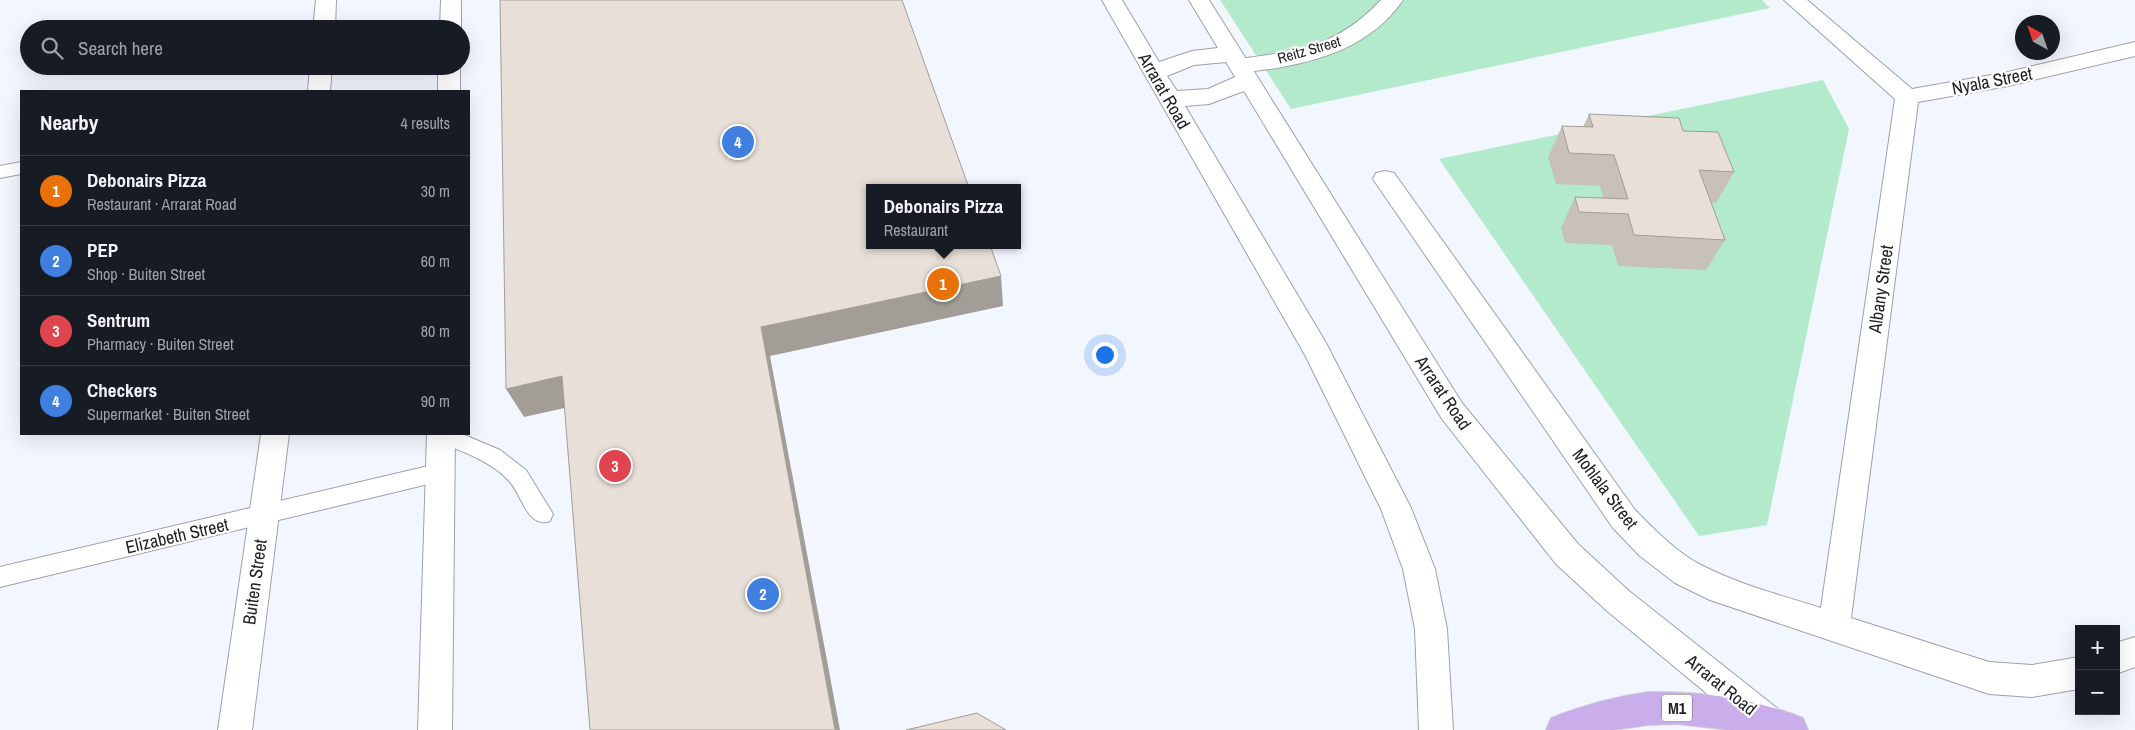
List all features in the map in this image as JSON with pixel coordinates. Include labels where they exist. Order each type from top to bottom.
[{"type":"main road","name":"M1","points":[[1563,730],[1587,719],[1642,708],[1702,708],[1779,726]]},
{"type":"street","points":[[325,20],[326,0]]},
{"type":"street","points":[[450,20],[451,0]]},
{"type":"street","name":"Arrarat Road","points":[[1112,0],[1316,351],[1396,508],[1419,569],[1431,629],[1436,730]]},
{"type":"street","name":"Arrarat Road","points":[[1199,0],[1452,410],[1528,507],[1567,554],[1618,601],[1779,726]]},
{"type":"street","name":"Reitz Street","points":[[1240,68],[1294,58],[1338,45],[1366,27],[1393,0]]},
{"type":"street","points":[[1794,0],[1907,98]]},
{"type":"street","name":"Nyala Street","points":[[1907,98],[2008,79],[2135,49]]},
{"type":"street","points":[[1154,74],[1182,60],[1194,56],[1208,55],[1240,68],[1224,93],[1206,98],[1185,100],[1168,98]]},
{"type":"street","points":[[319,90],[320,75]]},
{"type":"street","points":[[448,90],[449,75]]},
{"type":"street","name":"Albany Street","points":[[1834,628],[1907,98]]},
{"type":"street","name":"Mohlala Street","points":[[1385,179],[1624,519],[1651,546],[1686,573],[1721,590],[1989,678],[2032,682],[2075,674]]},
{"type":"street","name":"Buiten Street","points":[[236,730],[275,435]]},
{"type":"street","points":[[435,730],[441,435]]},
{"type":"street","points":[[2120,658],[2135,652]]},
{"type":"lane","points":[[0,172],[20,168]]},
{"type":"lane","points":[[443,435],[493,456],[518,476],[542,514]]},
{"type":"lane","name":"Elizabeth Street","points":[[0,577],[440,472]]},
{"type":"green space","points":[[1220,0],[1762,0],[1770,8],[1291,109]]},
{"type":"green space","points":[[1823,80],[1849,129],[1767,525],[1699,536],[1439,159]]},
{"type":"building","points":[[500,0],[902,0],[968,184],[866,184],[866,249],[991,249],[1001,276],[761,327],[835,730],[590,730],[562,376],[506,389]]},
{"type":"building","points":[[1589,114],[1679,118],[1683,131],[1718,132],[1734,172],[1699,170],[1725,240],[1634,235],[1628,214],[1579,212],[1575,197],[1628,199],[1614,155],[1569,153],[1562,126],[1593,127]]},
{"type":"building","points":[[977,713],[1006,730],[906,730]]},
{"type":"place","name":"Checkers","points":[[738,142]]},
{"type":"place","name":"Debonairs Pizza","points":[[943,284]]},
{"type":"place","name":"Sentrum","points":[[615,466]]},
{"type":"place","name":"PEP","points":[[763,594]]}]
